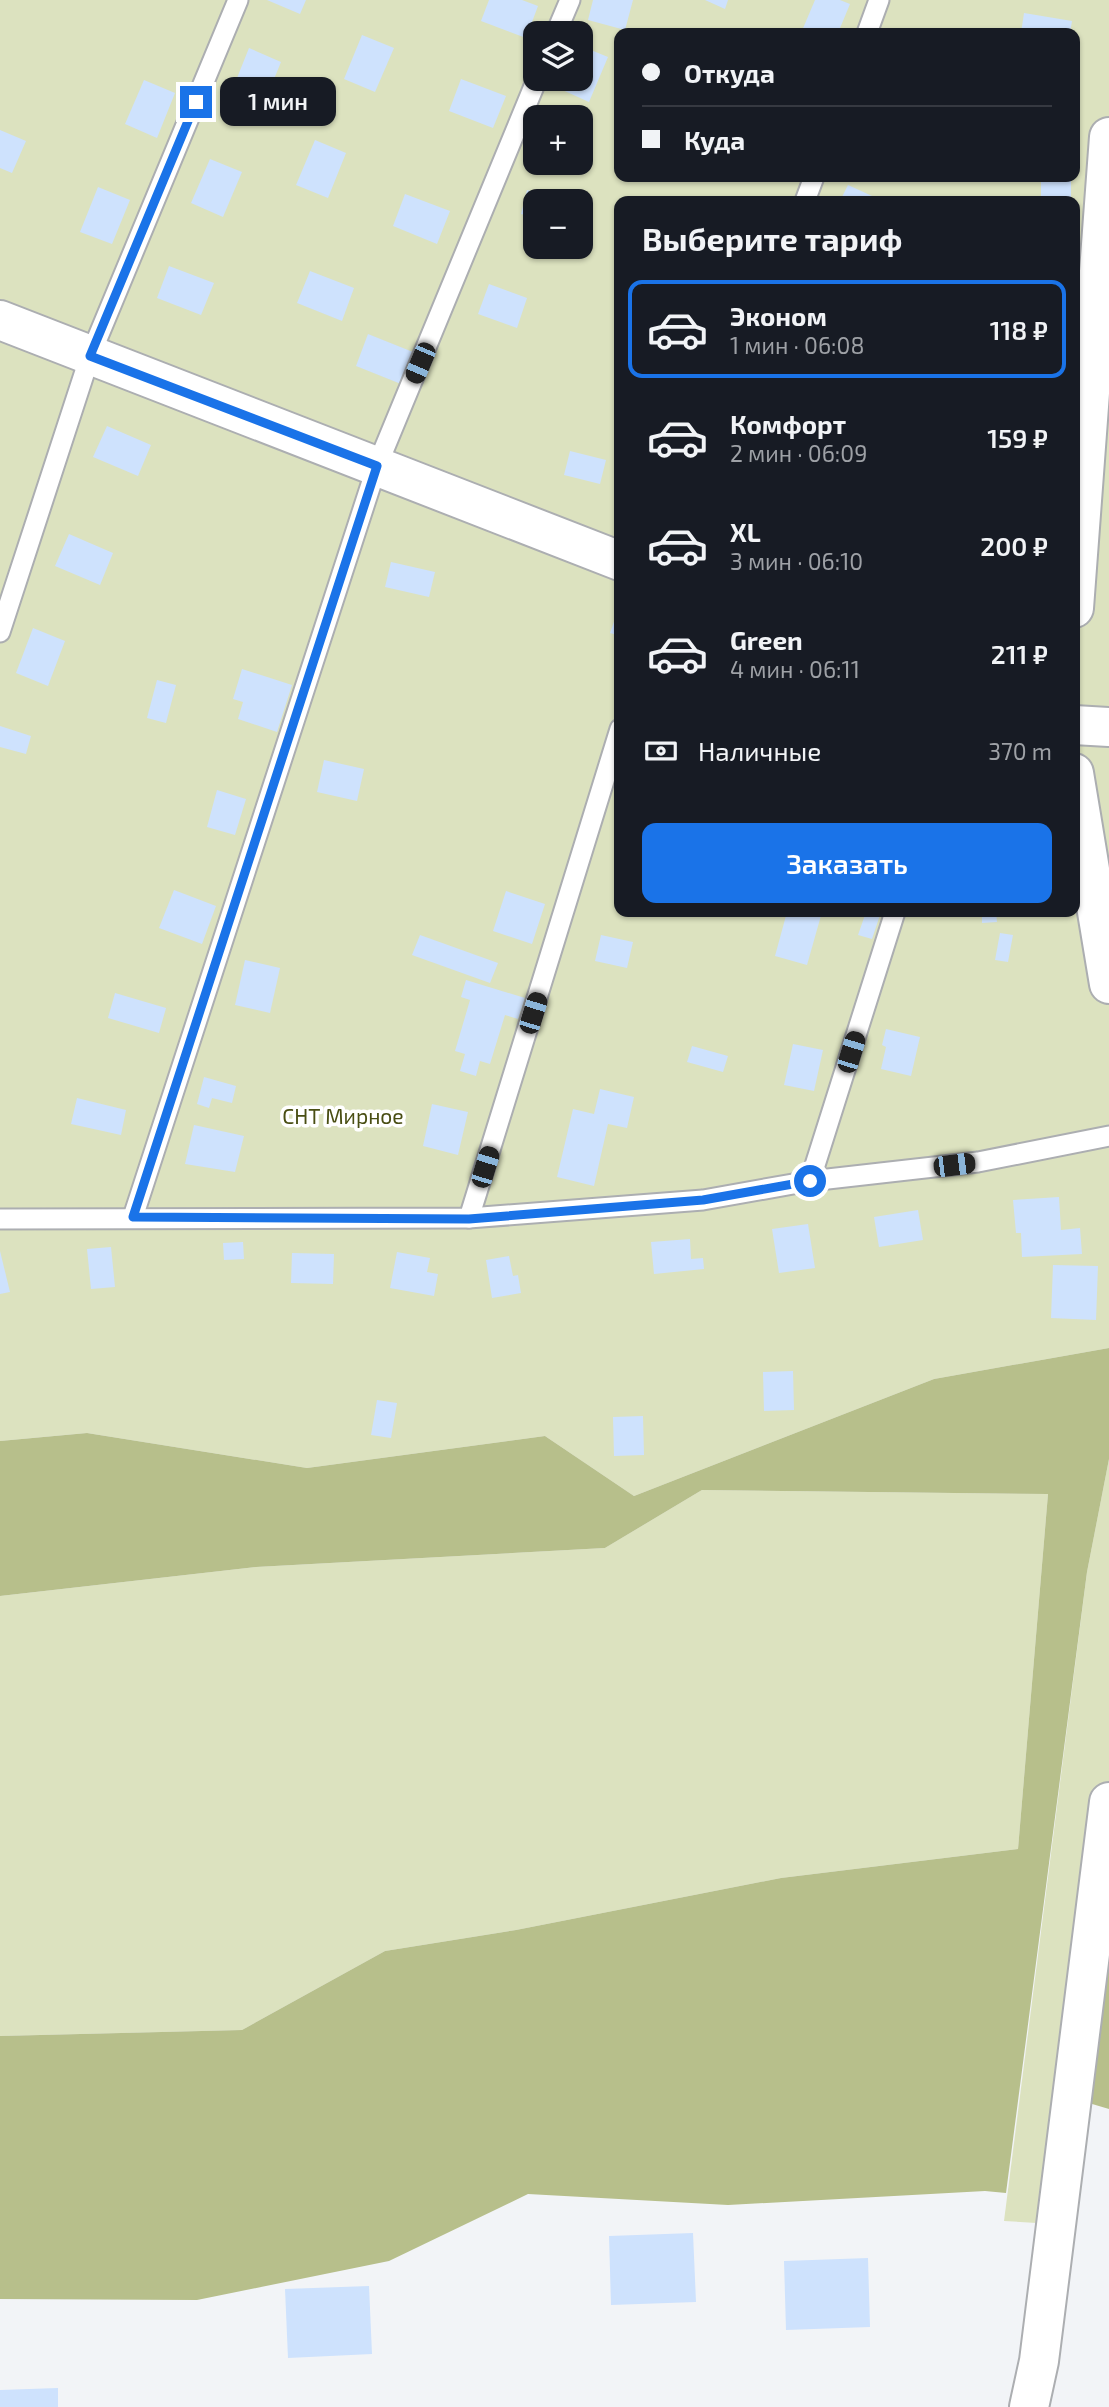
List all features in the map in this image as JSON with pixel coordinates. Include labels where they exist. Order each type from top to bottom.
[{"type":"street","points":[[1080,547],[1102,324],[1109,137]]},
{"type":"street","points":[[0,320],[614,559]]},
{"type":"street","points":[[1080,725],[1109,727]]},
{"type":"street","points":[[1080,809],[1109,984]]},
{"type":"street","points":[[1030,2407],[1039,2361],[1109,1802]]},
{"type":"lane","points":[[0,632],[90,356],[238,0]]},
{"type":"lane","points":[[561,21],[570,0]]},
{"type":"lane","points":[[869,28],[879,0]]},
{"type":"lane","points":[[133,1217],[377,466],[532,91]]},
{"type":"lane","points":[[469,1219],[614,748]]},
{"type":"lane","points":[[810,1181],[893,917]]},
{"type":"lane","points":[[0,1219],[469,1219],[703,1200],[810,1181],[978,1162],[1109,1136]]},
{"type":"green space","name":"СНТ Мирное","points":[[0,0],[1109,0],[1109,1348],[934,1379],[634,1496],[545,1436],[307,1468],[87,1433],[0,1441]]},
{"type":"green space","points":[[1109,1348],[1109,1459],[1087,1572],[1006,2193],[985,2191],[728,2205],[528,2194],[389,2261],[197,2300],[0,2299],[0,2036],[242,2030],[385,1951],[516,1930],[781,1878],[1018,1849],[1048,1494],[702,1490],[605,1548],[256,1567],[0,1596],[0,1441],[87,1433],[307,1468],[545,1436],[634,1496],[934,1379]]},
{"type":"green space","points":[[1109,1459],[1109,1802],[1053,2224],[1004,2221],[1087,1572]]},
{"type":"green space","points":[[702,1490],[1048,1494],[1018,1849],[781,1878],[516,1930],[385,1951],[242,2030],[0,2036],[0,1596],[256,1567],[605,1548]]},
{"type":"green space","points":[[1109,1802],[1109,2109],[1072,2098]]},
{"type":"building","points":[[267,0],[306,0],[300,14]]},
{"type":"building","points":[[489,0],[522,0],[538,6],[532,21],[523,21],[523,37],[481,21]]},
{"type":"building","points":[[593,0],[633,0],[626,28],[588,20]]},
{"type":"building","points":[[705,0],[728,0],[725,9]]},
{"type":"building","points":[[815,0],[840,0],[850,4],[840,28],[803,28]]},
{"type":"building","points":[[1024,13],[1072,21],[1071,28],[1022,28]]},
{"type":"building","points":[[362,35],[394,48],[375,92],[344,79]]},
{"type":"building","points":[[249,48],[281,62],[263,106],[231,93]]},
{"type":"building","points":[[593,51],[608,57],[589,102],[565,91],[593,91]]},
{"type":"building","points":[[461,79],[506,96],[493,128],[449,111]]},
{"type":"building","points":[[144,80],[175,93],[157,138],[125,124]]},
{"type":"building","points":[[0,130],[26,141],[12,173],[0,168]]},
{"type":"building","points":[[315,140],[346,153],[328,198],[296,185]]},
{"type":"building","points":[[210,159],[242,172],[223,217],[191,203]]},
{"type":"building","points":[[1041,182],[1071,182],[1071,196],[1041,196]]},
{"type":"building","points":[[848,185],[872,196],[842,196]]},
{"type":"building","points":[[98,187],[130,200],[112,244],[80,232]]},
{"type":"building","points":[[405,194],[450,211],[437,244],[393,226]]},
{"type":"building","points":[[169,266],[214,283],[201,315],[157,298]]},
{"type":"building","points":[[310,271],[354,288],[342,321],[297,303]]},
{"type":"building","points":[[489,284],[527,298],[517,328],[478,314]]},
{"type":"building","points":[[368,334],[413,352],[401,384],[356,366]]},
{"type":"building","points":[[107,426],[151,445],[138,476],[93,457]]},
{"type":"building","points":[[570,451],[606,460],[600,484],[564,475]]},
{"type":"building","points":[[69,534],[113,553],[100,585],[55,566]]},
{"type":"building","points":[[391,562],[435,572],[429,597],[385,587]]},
{"type":"building","points":[[33,628],[65,641],[48,686],[16,673]]},
{"type":"building","points":[[242,669],[292,685],[277,732],[238,719],[243,702],[233,699]]},
{"type":"building","points":[[157,680],[176,685],[166,723],[147,718]]},
{"type":"building","points":[[0,726],[31,736],[26,754],[0,747]]},
{"type":"building","points":[[324,760],[364,769],[357,801],[317,792]]},
{"type":"building","points":[[217,790],[246,799],[235,835],[207,827]]},
{"type":"building","points":[[174,890],[216,906],[202,944],[159,928]]},
{"type":"building","points":[[506,891],[545,904],[532,944],[493,931]]},
{"type":"building","points":[[786,917],[821,917],[807,965],[775,956]]},
{"type":"building","points":[[864,917],[879,917],[872,939],[858,935]]},
{"type":"building","points":[[982,917],[996,917],[997,922],[982,923]]},
{"type":"building","points":[[1000,933],[1013,935],[1008,962],[995,960]]},
{"type":"building","points":[[420,935],[498,963],[490,983],[412,955]]},
{"type":"building","points":[[601,935],[633,942],[627,968],[595,961]]},
{"type":"building","points":[[245,960],[280,968],[270,1013],[235,1005]]},
{"type":"building","points":[[466,980],[525,998],[518,1019],[505,1015],[490,1064],[480,1061],[476,1076],[460,1071],[465,1054],[455,1051],[470,1000],[461,997]]},
{"type":"building","points":[[115,993],[166,1008],[159,1033],[108,1018]]},
{"type":"building","points":[[886,1029],[920,1037],[911,1076],[881,1069],[886,1047],[882,1045]]},
{"type":"building","points":[[793,1044],[823,1050],[814,1091],[784,1085]]},
{"type":"building","points":[[692,1046],[728,1056],[723,1072],[687,1062]]},
{"type":"building","points":[[204,1077],[236,1086],[232,1103],[212,1098],[209,1108],[197,1104]]},
{"type":"building","points":[[600,1089],[634,1097],[627,1128],[608,1124],[594,1186],[557,1177],[573,1109],[594,1114]]},
{"type":"building","points":[[77,1098],[126,1110],[121,1135],[71,1124]]},
{"type":"building","points":[[432,1104],[468,1112],[458,1155],[423,1146]]},
{"type":"building","points":[[194,1125],[244,1136],[235,1172],[185,1164]]},
{"type":"building","points":[[1059,1197],[1061,1230],[1080,1228],[1082,1254],[1022,1257],[1021,1233],[1016,1233],[1013,1200]]},
{"type":"building","points":[[918,1210],[923,1240],[879,1247],[874,1217]]},
{"type":"building","points":[[808,1224],[815,1268],[779,1273],[772,1229]]},
{"type":"building","points":[[690,1239],[691,1259],[703,1258],[704,1269],[654,1274],[651,1242]]},
{"type":"building","points":[[243,1242],[244,1259],[224,1260],[223,1243]]},
{"type":"building","points":[[111,1247],[115,1287],[91,1289],[87,1249]]},
{"type":"building","points":[[0,1251],[10,1292],[0,1294]]},
{"type":"building","points":[[397,1252],[430,1258],[427,1272],[438,1274],[434,1296],[390,1288]]},
{"type":"building","points":[[292,1253],[334,1254],[333,1284],[291,1283]]},
{"type":"building","points":[[509,1256],[513,1276],[518,1275],[521,1293],[492,1298],[486,1260]]},
{"type":"building","points":[[1053,1265],[1098,1266],[1096,1320],[1051,1318]]},
{"type":"building","points":[[793,1371],[794,1410],[764,1411],[763,1372]]},
{"type":"building","points":[[377,1400],[397,1403],[391,1438],[371,1435]]},
{"type":"building","points":[[643,1416],[644,1455],[614,1456],[613,1417]]},
{"type":"building","points":[[693,2233],[696,2302],[611,2305],[609,2236]]},
{"type":"building","points":[[868,2258],[870,2327],[786,2330],[784,2261]]},
{"type":"building","points":[[369,2286],[372,2354],[288,2358],[285,2289]]},
{"type":"building","points":[[58,2388],[58,2407],[0,2407],[0,2390]]},
{"type":"route","points":[[196,102],[90,356],[377,466],[133,1217],[469,1219],[703,1200],[810,1181]]}]
